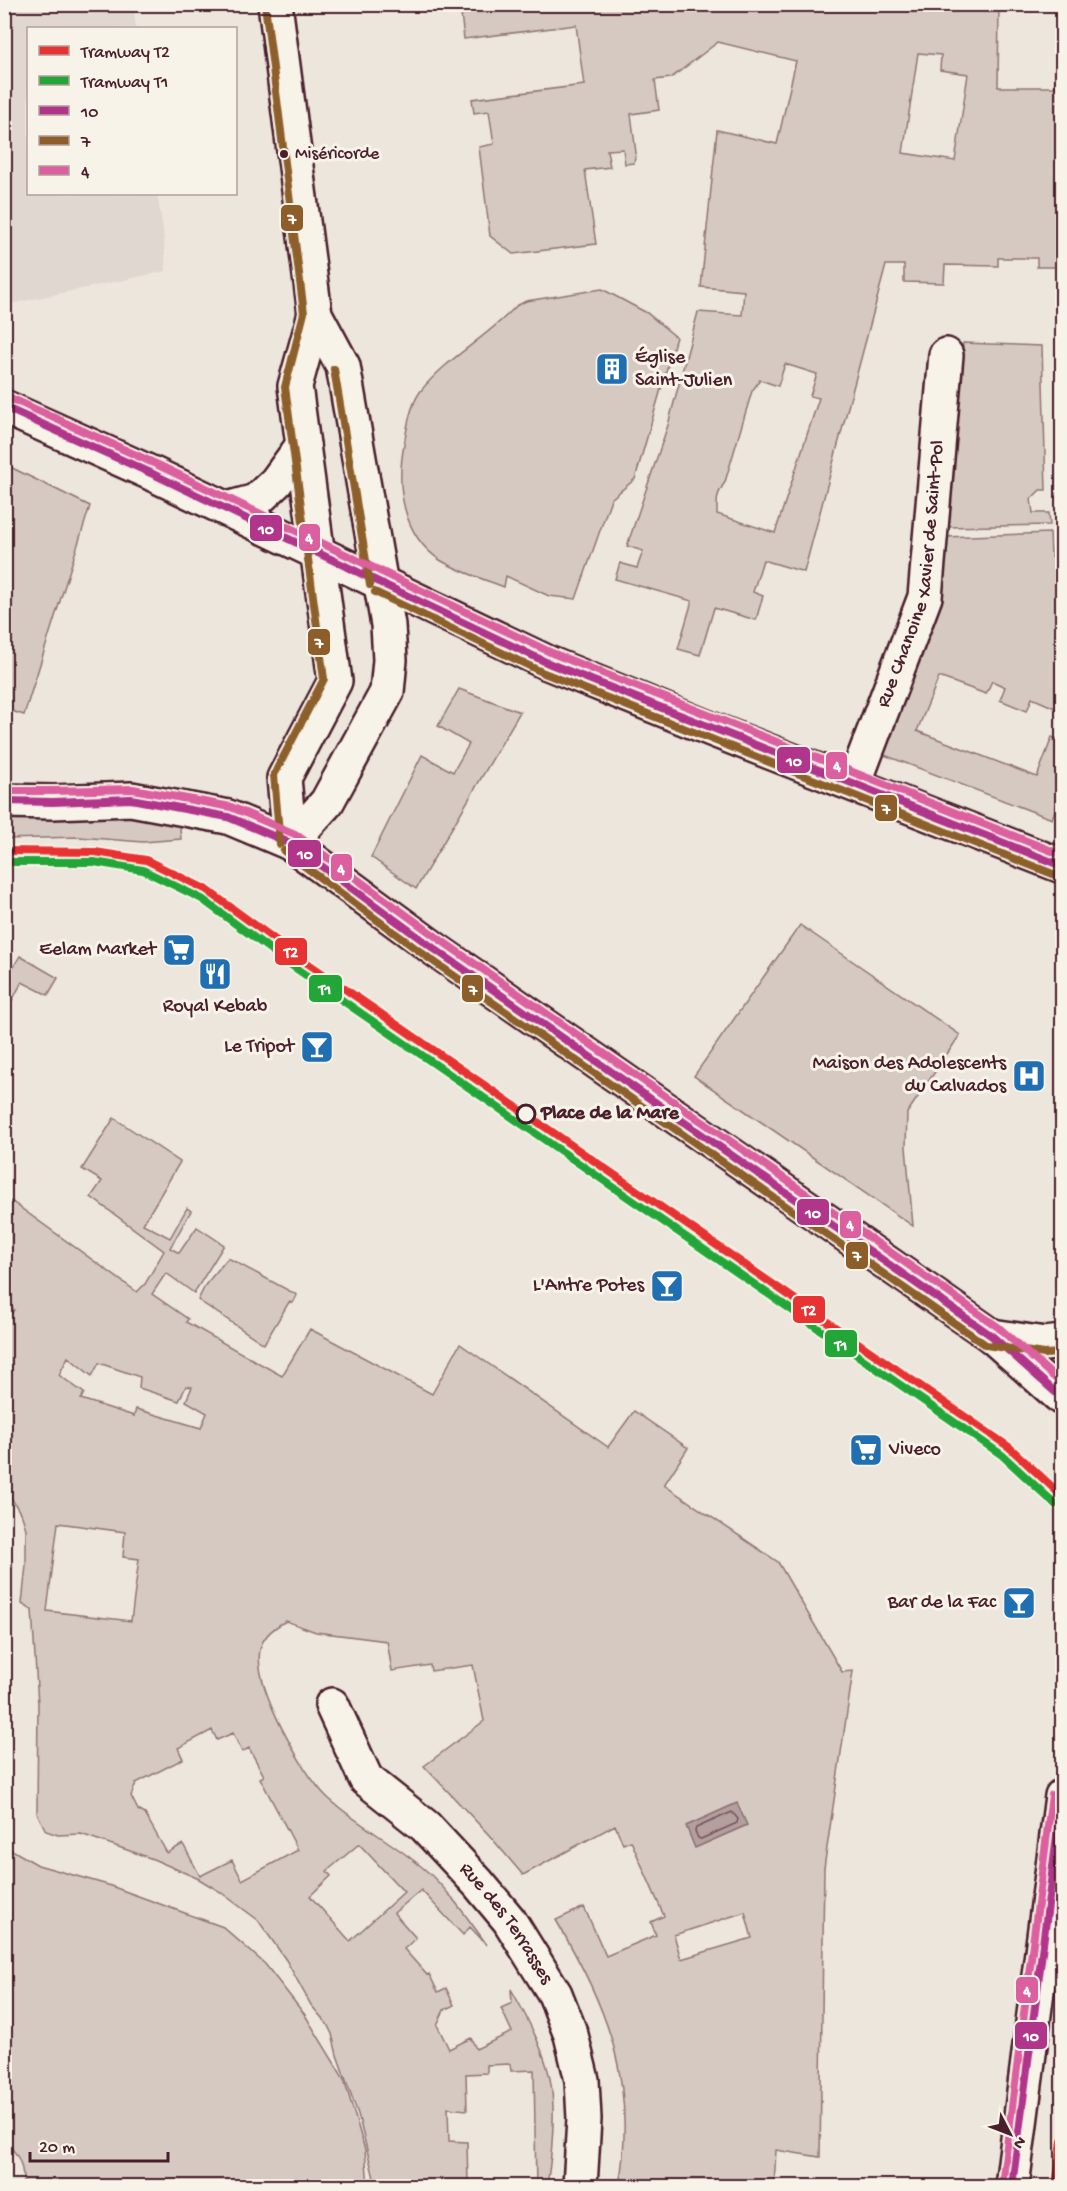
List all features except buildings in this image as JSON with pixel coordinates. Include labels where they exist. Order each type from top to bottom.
[{"type":"main road","points":[[275,4],[315,314],[343,366],[388,625],[390,660],[387,692],[327,802],[290,843]]},
{"type":"main road","points":[[290,843],[284,778],[335,681],[295,386],[315,314]]},
{"type":"main road","name":"Rue Chanoine Xavier de Saint-Pol","points":[[854,784],[925,597],[946,355]]},
{"type":"main road","points":[[4,408],[153,474],[548,663],[1062,866]]},
{"type":"main road","points":[[227,509],[256,501],[276,482],[303,445]]},
{"type":"main road","points":[[4,801],[131,799],[228,817],[290,843],[436,950],[992,1336],[1062,1398]]},
{"type":"main road","points":[[992,1336],[1045,1344],[1062,1342]]},
{"type":"main road","name":"Rue des Terrasses","points":[[333,1705],[366,1779],[425,1826],[478,1883],[508,1920],[555,1994],[571,2035],[582,2080],[584,2119],[580,2187]]},
{"type":"main road","points":[[1012,2187],[1062,1796]]},
{"type":"shaded area","points":[[4,5],[133,5],[136,27],[27,27],[27,195],[157,195],[163,229],[166,271],[5,305]]},
{"type":"shaded area","points":[[460,5],[874,5],[914,12],[915,5],[999,5],[998,87],[1055,87],[1056,5],[1062,5],[1062,188],[1056,189],[1056,233],[1062,234],[1059,267],[1037,267],[1037,258],[998,258],[998,266],[945,265],[944,283],[904,282],[904,265],[886,265],[804,572],[763,560],[753,592],[763,596],[756,620],[714,608],[700,655],[678,649],[692,601],[615,579],[620,563],[637,568],[643,551],[627,546],[668,425],[698,312],[742,315],[744,291],[701,287],[717,130],[777,144],[796,61],[718,42],[671,78],[655,80],[659,110],[631,114],[636,153],[634,163],[625,164],[623,149],[607,150],[610,167],[585,170],[596,244],[513,254],[490,236],[479,147],[494,144],[489,111],[474,113],[472,99],[584,85],[576,25],[464,39]],"holes":[[[918,53],[941,55],[940,70],[968,74],[955,161],[903,153]],[[785,364],[817,374],[810,396],[819,398],[775,533],[717,514],[717,501],[725,482],[752,391],[760,380],[778,386]]]},
{"type":"shaded area","points":[[602,289],[647,313],[676,337],[635,479],[611,499],[576,599],[549,596],[506,576],[504,587],[440,560],[427,550],[417,537],[410,523],[402,493],[404,445],[409,417],[420,392],[454,358],[516,306],[526,301]]},
{"type":"shaded area","points":[[963,343],[1042,346],[1046,490],[1040,490],[1031,499],[1033,513],[1049,513],[1050,525],[945,527]]},
{"type":"shaded area","points":[[4,464],[90,506],[24,715],[5,709]]},
{"type":"shaded area","points":[[1050,533],[1051,557],[1062,557],[1062,711],[1032,698],[1027,711],[1000,700],[1005,687],[992,681],[986,694],[939,677],[917,731],[1037,777],[1052,737],[1062,741],[1062,789],[1052,819],[879,753],[944,537]]},
{"type":"shaded area","points":[[459,689],[520,712],[416,889],[371,857],[422,755],[453,772],[469,744],[438,726]]},
{"type":"shaded area","points":[[4,811],[179,819],[181,839],[143,842],[79,837],[5,839]]},
{"type":"shaded area","points":[[800,925],[960,1035],[907,1113],[906,1147],[913,1226],[694,1076]]},
{"type":"shaded area","points":[[20,956],[58,978],[48,995],[22,982],[5,1014],[5,981]]},
{"type":"shaded area","points":[[114,1118],[180,1162],[143,1224],[170,1238],[187,1208],[191,1211],[170,1248],[179,1253],[197,1227],[224,1245],[194,1293],[166,1273],[152,1294],[188,1319],[186,1322],[282,1376],[310,1329],[432,1394],[460,1344],[608,1447],[634,1411],[688,1448],[664,1485],[778,1562],[842,1672],[853,1671],[824,1868],[820,2157],[776,2150],[774,2186],[619,2186],[624,2148],[624,2113],[621,2079],[614,2047],[590,1984],[556,1920],[584,1907],[606,1956],[656,1935],[651,1922],[664,1916],[631,1841],[623,1844],[615,1825],[523,1875],[424,1766],[484,1721],[473,1665],[431,1671],[430,1665],[392,1671],[387,1641],[316,1632],[286,1621],[266,1636],[260,1650],[264,1684],[272,1706],[293,1749],[317,1785],[339,1807],[430,1874],[453,1899],[487,1945],[470,1927],[463,1935],[421,1890],[394,1913],[416,1938],[404,1949],[427,1975],[429,1974],[438,1992],[446,1988],[454,2005],[444,2010],[437,2025],[449,2049],[471,2038],[476,2049],[512,2032],[501,2008],[512,2003],[511,1989],[523,2010],[540,2047],[551,2084],[553,2135],[547,2186],[536,2186],[534,2070],[511,2071],[510,2064],[487,2065],[487,2073],[466,2074],[467,2110],[448,2108],[449,2141],[467,2142],[468,2186],[376,2186],[358,2114],[332,2034],[327,2024],[311,2005],[286,1960],[258,1920],[199,1879],[153,1859],[81,1834],[58,1835],[46,1831],[37,1813],[38,1704],[32,1610],[22,1604],[26,1565],[26,1529],[22,1516],[5,1487],[5,1321],[14,1310],[5,1301],[4,1209],[11,1201],[137,1292],[145,1284],[164,1251],[91,1197],[102,1181],[82,1169]],"holes":[[[68,1357],[92,1376],[99,1363],[140,1377],[139,1388],[179,1401],[186,1386],[192,1387],[186,1401],[207,1413],[201,1428],[136,1409],[134,1416],[81,1399],[84,1393],[59,1375]],[[58,1523],[125,1532],[123,1557],[139,1559],[131,1621],[47,1611]],[[212,1730],[217,1740],[233,1733],[242,1752],[249,1748],[264,1776],[260,1778],[298,1850],[242,1880],[232,1860],[200,1876],[183,1844],[167,1853],[145,1814],[138,1810],[131,1796],[136,1783],[183,1759],[178,1748]],[[359,1844],[404,1892],[350,1941],[310,1896],[331,1876],[327,1871]],[[745,1912],[752,1938],[681,1959],[674,1935]]]},
{"type":"shaded area","points":[[228,1258],[297,1295],[293,1303],[289,1302],[264,1344],[198,1300],[206,1284]]},
{"type":"shaded area","points":[[5,1846],[38,1865],[108,1885],[223,1927],[265,1964],[305,2015],[344,2079],[365,2150],[368,2186],[23,2186],[23,2173],[18,2156],[5,2143]]},
{"type":"water","points":[[737,1803],[747,1825],[695,1848],[686,1826]]},
{"type":"tram line","name":"T2","points":[[4,851],[95,852],[146,860],[207,890],[300,958],[1009,1447],[1062,1496]]},
{"type":"tram line","name":"T1","points":[[4,862],[94,862],[143,870],[202,899],[294,967],[1002,1455],[1055,1504]]},
{"type":"tram line","name":"T2","points":[[1056,2186],[1062,2141]]},
{"type":"transit line","name":"7","points":[[265,5],[304,313],[285,387],[324,679],[274,775],[280,844]]},
{"type":"transit line","name":"7","points":[[334,369],[370,585]]},
{"type":"transit line","name":"4","points":[[8,397],[158,465],[552,653],[1062,855]]},
{"type":"transit line","name":"10","points":[[4,407],[153,474],[548,663],[1062,866]]},
{"type":"transit line","name":"7","points":[[375,592],[544,673],[1058,876]]},
{"type":"transit line","name":"4","points":[[4,791],[133,789],[231,807],[295,834],[442,941],[998,1327],[1062,1384]]},
{"type":"transit line","name":"10","points":[[4,801],[131,799],[228,817],[290,843],[436,950],[992,1336],[1062,1398]]},
{"type":"transit line","name":"7","points":[[284,851],[430,959],[986,1345],[1044,1354],[1062,1353]]},
{"type":"transit line","name":"4","points":[[1002,2185],[1052,1795]]},
{"type":"transit line","name":"10","points":[[1012,2186],[1062,1796]]},
{"type":"place","name":"Miséricorde","points":[[284,154]]},
{"type":"place","name":"Église Saint-Julien","points":[[612,369]]},
{"type":"place","name":"Eelam Market","points":[[179,950]]},
{"type":"place","name":"Royal Kebab","points":[[215,974]]},
{"type":"place","name":"Le Tripot","points":[[317,1047]]},
{"type":"place","name":"Maison des Adolescents du Calvados","points":[[1029,1076]]},
{"type":"place","name":"Place de la Mare","points":[[526,1114]]},
{"type":"place","name":"L'Antre Potes","points":[[667,1286]]},
{"type":"place","name":"Viveco","points":[[866,1450]]},
{"type":"place","name":"Bar de la Fac","points":[[1019,1603]]}]
